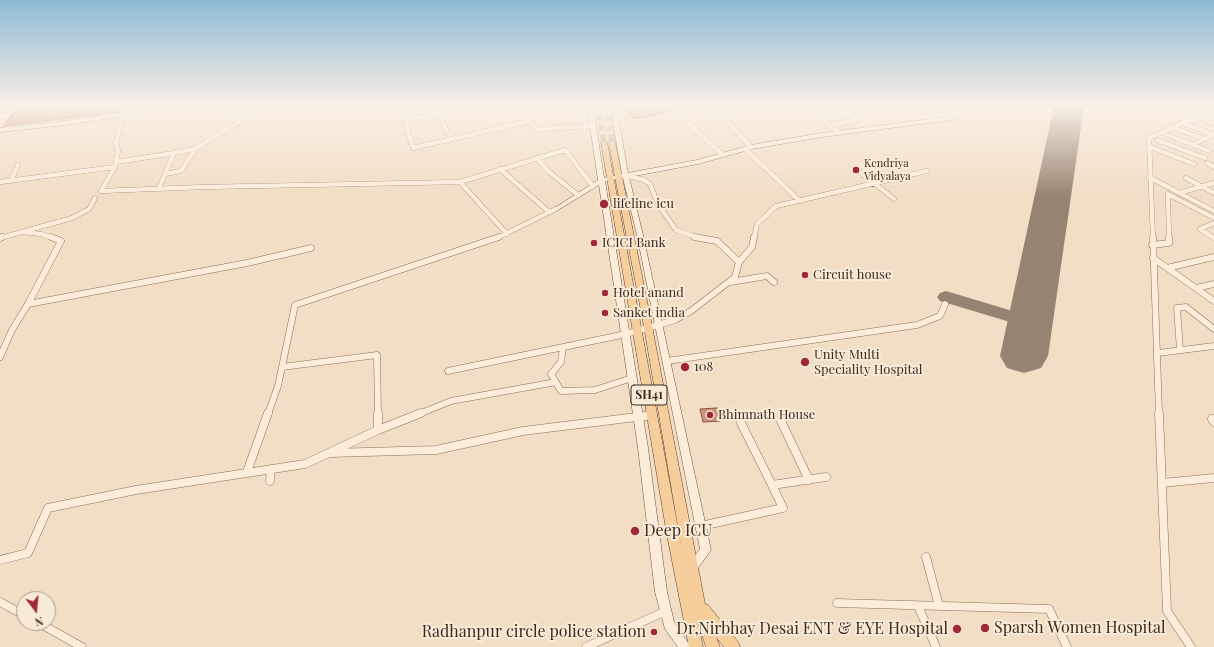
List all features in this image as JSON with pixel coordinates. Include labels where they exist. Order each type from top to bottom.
[{"type":"main road","name":"SH41","points":[[608,143],[637,331],[673,535],[696,647]]},
{"type":"main road","name":"SH41","points":[[614,177],[649,328],[699,606],[713,647]]},
{"type":"main road","points":[[699,606],[733,647]]},
{"type":"street","points":[[118,136],[116,143],[118,151],[115,164],[101,191],[159,188],[460,182],[565,150],[593,186]]},
{"type":"street","points":[[0,182],[115,164],[195,149],[215,136]]},
{"type":"street","points":[[410,136],[413,148],[464,136]]},
{"type":"street","points":[[602,136],[608,143]]},
{"type":"street","points":[[609,136],[608,143],[614,177],[626,334],[661,592],[669,625],[685,647]]},
{"type":"street","points":[[702,136],[723,155]]},
{"type":"street","points":[[738,136],[800,201]]},
{"type":"street","points":[[248,472],[278,386],[295,305],[347,290],[421,262],[494,240],[556,209],[593,186],[614,177],[698,162],[748,148],[815,136]]},
{"type":"street","points":[[1153,136],[1149,138],[1149,177],[1158,354],[1167,611],[1191,647]]},
{"type":"street","points":[[1171,136],[1209,151]]},
{"type":"street","points":[[1197,136],[1204,139]]},
{"type":"street","points":[[1183,150],[1210,136]]},
{"type":"street","points":[[1157,140],[1183,150],[1206,161],[1214,167]]},
{"type":"street","points":[[1150,147],[1194,164]]},
{"type":"street","points":[[165,174],[182,171],[195,149]]},
{"type":"street","points":[[159,188],[174,153]]},
{"type":"street","points":[[537,158],[548,171],[578,195]]},
{"type":"street","points":[[11,181],[18,165]]},
{"type":"street","points":[[500,169],[549,212]]},
{"type":"street","points":[[448,371],[626,334],[660,326],[675,320],[691,311],[735,277],[739,262],[752,246],[757,224],[776,206],[926,171]]},
{"type":"street","points":[[860,172],[876,183],[894,199]]},
{"type":"street","points":[[614,177],[644,180],[650,184],[658,204],[676,230],[696,238],[717,241],[739,262]]},
{"type":"street","points":[[614,177],[660,326],[706,550],[692,567]]},
{"type":"street","points":[[1149,177],[1214,211]]},
{"type":"street","points":[[1186,178],[1214,193]]},
{"type":"street","points":[[460,182],[508,234]]},
{"type":"street","points":[[1179,193],[1214,183]]},
{"type":"street","points":[[1152,245],[1169,243],[1168,194],[1214,218]]},
{"type":"street","points":[[0,238],[72,218],[89,209],[95,198]]},
{"type":"street","points":[[1214,223],[1200,230],[1214,238]]},
{"type":"street","points":[[0,357],[12,330],[28,304],[61,240],[41,234],[22,232]]},
{"type":"street","points":[[28,304],[247,263],[311,248]]},
{"type":"street","points":[[1167,268],[1214,257]]},
{"type":"street","points":[[1153,258],[1214,301]]},
{"type":"street","points":[[728,282],[767,276],[774,282]]},
{"type":"street","points":[[1196,288],[1214,284]]},
{"type":"street","points":[[667,361],[917,325],[940,316],[945,304]]},
{"type":"street","points":[[1180,350],[1177,308],[1186,307],[1214,329]]},
{"type":"street","points":[[1158,354],[1214,346]]},
{"type":"street","points":[[563,347],[561,362],[551,374],[561,391],[595,390],[632,378]]},
{"type":"street","points":[[282,367],[377,355],[378,430]]},
{"type":"street","points":[[0,560],[28,553],[48,508],[136,490],[305,464],[378,430],[451,401],[556,382]]},
{"type":"street","points":[[661,400],[675,398]]},
{"type":"street","points":[[327,454],[436,450],[523,431],[653,416]]},
{"type":"street","points":[[781,422],[809,480]]},
{"type":"street","points":[[701,526],[783,508],[741,423]]},
{"type":"street","points":[[270,480],[271,469]]},
{"type":"street","points":[[772,485],[826,478]]},
{"type":"street","points":[[1162,483],[1214,478]]},
{"type":"street","points":[[926,557],[939,606]]},
{"type":"street","points":[[0,602],[16,611]]},
{"type":"street","points":[[837,603],[1049,609],[1067,647]]},
{"type":"street","points":[[918,606],[936,647]]},
{"type":"street","points":[[586,647],[666,610]]},
{"type":"street","points":[[53,631],[82,647]]},
{"type":"building","name":"Bhimnath House","points":[[717,408],[720,421],[703,422],[700,409]]},
{"type":"taxiway","points":[[946,297],[1030,322]]},
{"type":"runway","points":[[1024,356],[1064,136]]},
{"type":"tunnel","points":[[603,136],[604,142]]},
{"type":"tunnel","points":[[611,136],[612,142]]},
{"type":"place","name":"Kendriya Vidyalaya","points":[[856,170]]},
{"type":"place","name":"lifeline icu","points":[[604,204]]},
{"type":"place","name":"ICICI Bank","points":[[594,243]]},
{"type":"place","name":"Circuit house","points":[[805,275]]},
{"type":"place","name":"Hotel anand","points":[[605,293]]},
{"type":"place","name":"Sanket india","points":[[605,313]]},
{"type":"place","name":"Unity Multi Speciality Hospital","points":[[805,362]]},
{"type":"place","name":"108","points":[[685,367]]},
{"type":"place","name":"Bhimnath House","points":[[710,415]]},
{"type":"place","name":"Deep ICU","points":[[635,531]]},
{"type":"place","name":"Sparsh Women Hospital","points":[[985,628]]},
{"type":"place","name":"Dr,Nirbhay Desai ENT & EYE Hospital","points":[[957,629]]},
{"type":"place","name":"Radhanpur circle police station","points":[[654,632]]}]
